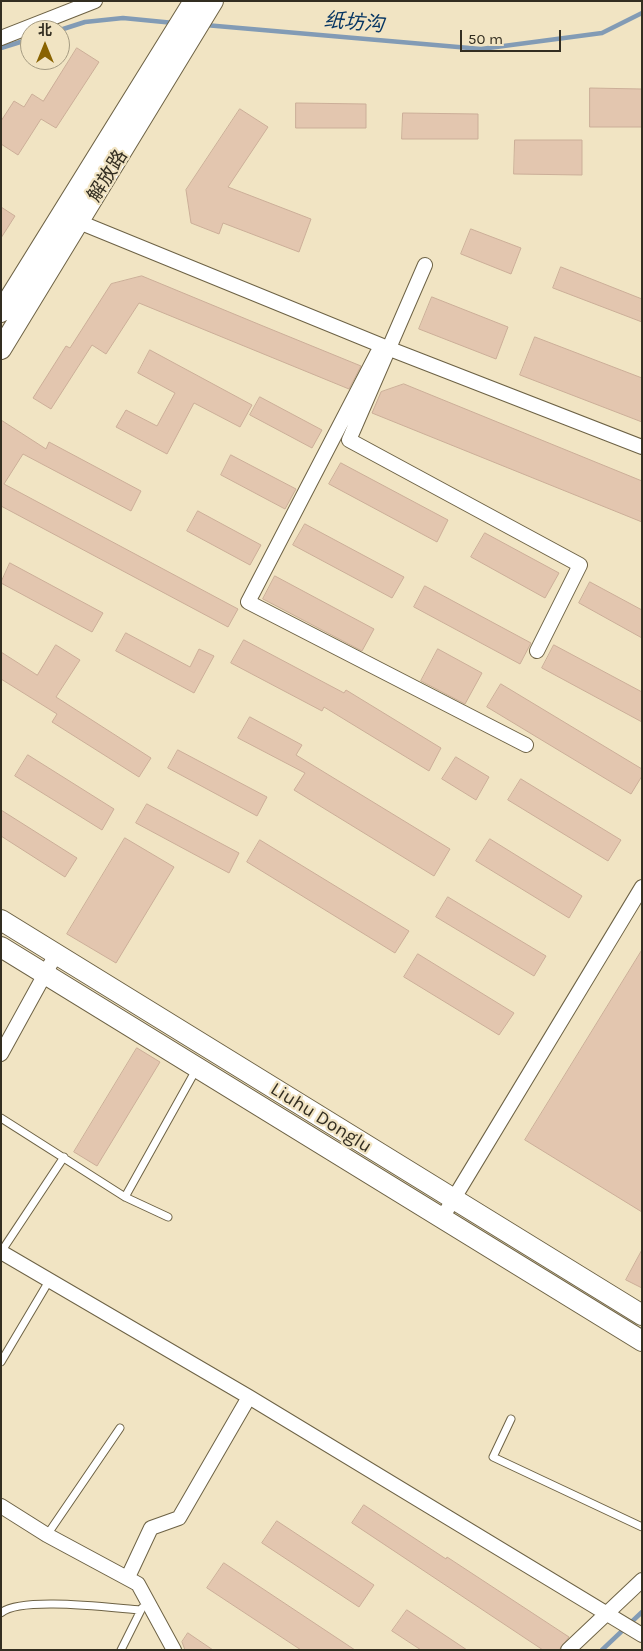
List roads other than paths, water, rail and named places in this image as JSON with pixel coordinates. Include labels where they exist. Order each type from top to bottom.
[{"type":"main road","name":"解放路","points":[[1,349],[180,57],[200,7]]},
{"type":"main road","name":"解放路","points":[[1,312],[160,58],[200,7]]},
{"type":"main road","name":"Liuhu Donglu","points":[[1,920],[642,1315]]},
{"type":"main road","name":"Liuhu Donglu","points":[[1,947],[642,1341]]},
{"type":"street","points":[[1,38],[95,1]]},
{"type":"street","points":[[79,222],[386,348],[642,447]]},
{"type":"street","points":[[425,265],[386,348],[349,440],[580,565],[537,651]]},
{"type":"street","points":[[386,348],[248,602],[526,745]]},
{"type":"street","points":[[442,1218],[642,887]]},
{"type":"street","points":[[1,1054],[56,954]]},
{"type":"street","points":[[1,1252],[249,1397],[638,1632]]},
{"type":"street","points":[[128,1577],[151,1528],[179,1518],[249,1397]]},
{"type":"street","points":[[1,1506],[47,1535],[138,1584],[143,1604],[174,1650]]},
{"type":"street","points":[[568,1650],[611,1617],[642,1580]]},
{"type":"lane","points":[[125,1197],[197,1068]]},
{"type":"lane","points":[[1,1118],[125,1197],[168,1217]]},
{"type":"lane","points":[[1,1252],[64,1157]]},
{"type":"lane","points":[[1,1362],[49,1281]]},
{"type":"lane","points":[[511,1419],[493,1457],[642,1527]]},
{"type":"lane","points":[[47,1535],[120,1428]]},
{"type":"lane","points":[[1,1612],[8,1606],[26,1603],[143,1604],[121,1650]]},
{"type":"waterway","name":"纸坊沟","points":[[205,25],[481,49],[602,33],[642,13]]},
{"type":"waterway","name":"纸坊沟","points":[[70,27],[85,22],[123,18],[174,23]]},
{"type":"waterway","name":"纸坊沟","points":[[1,48],[20,42]]},
{"type":"waterway","points":[[602,1650],[642,1612]]}]
